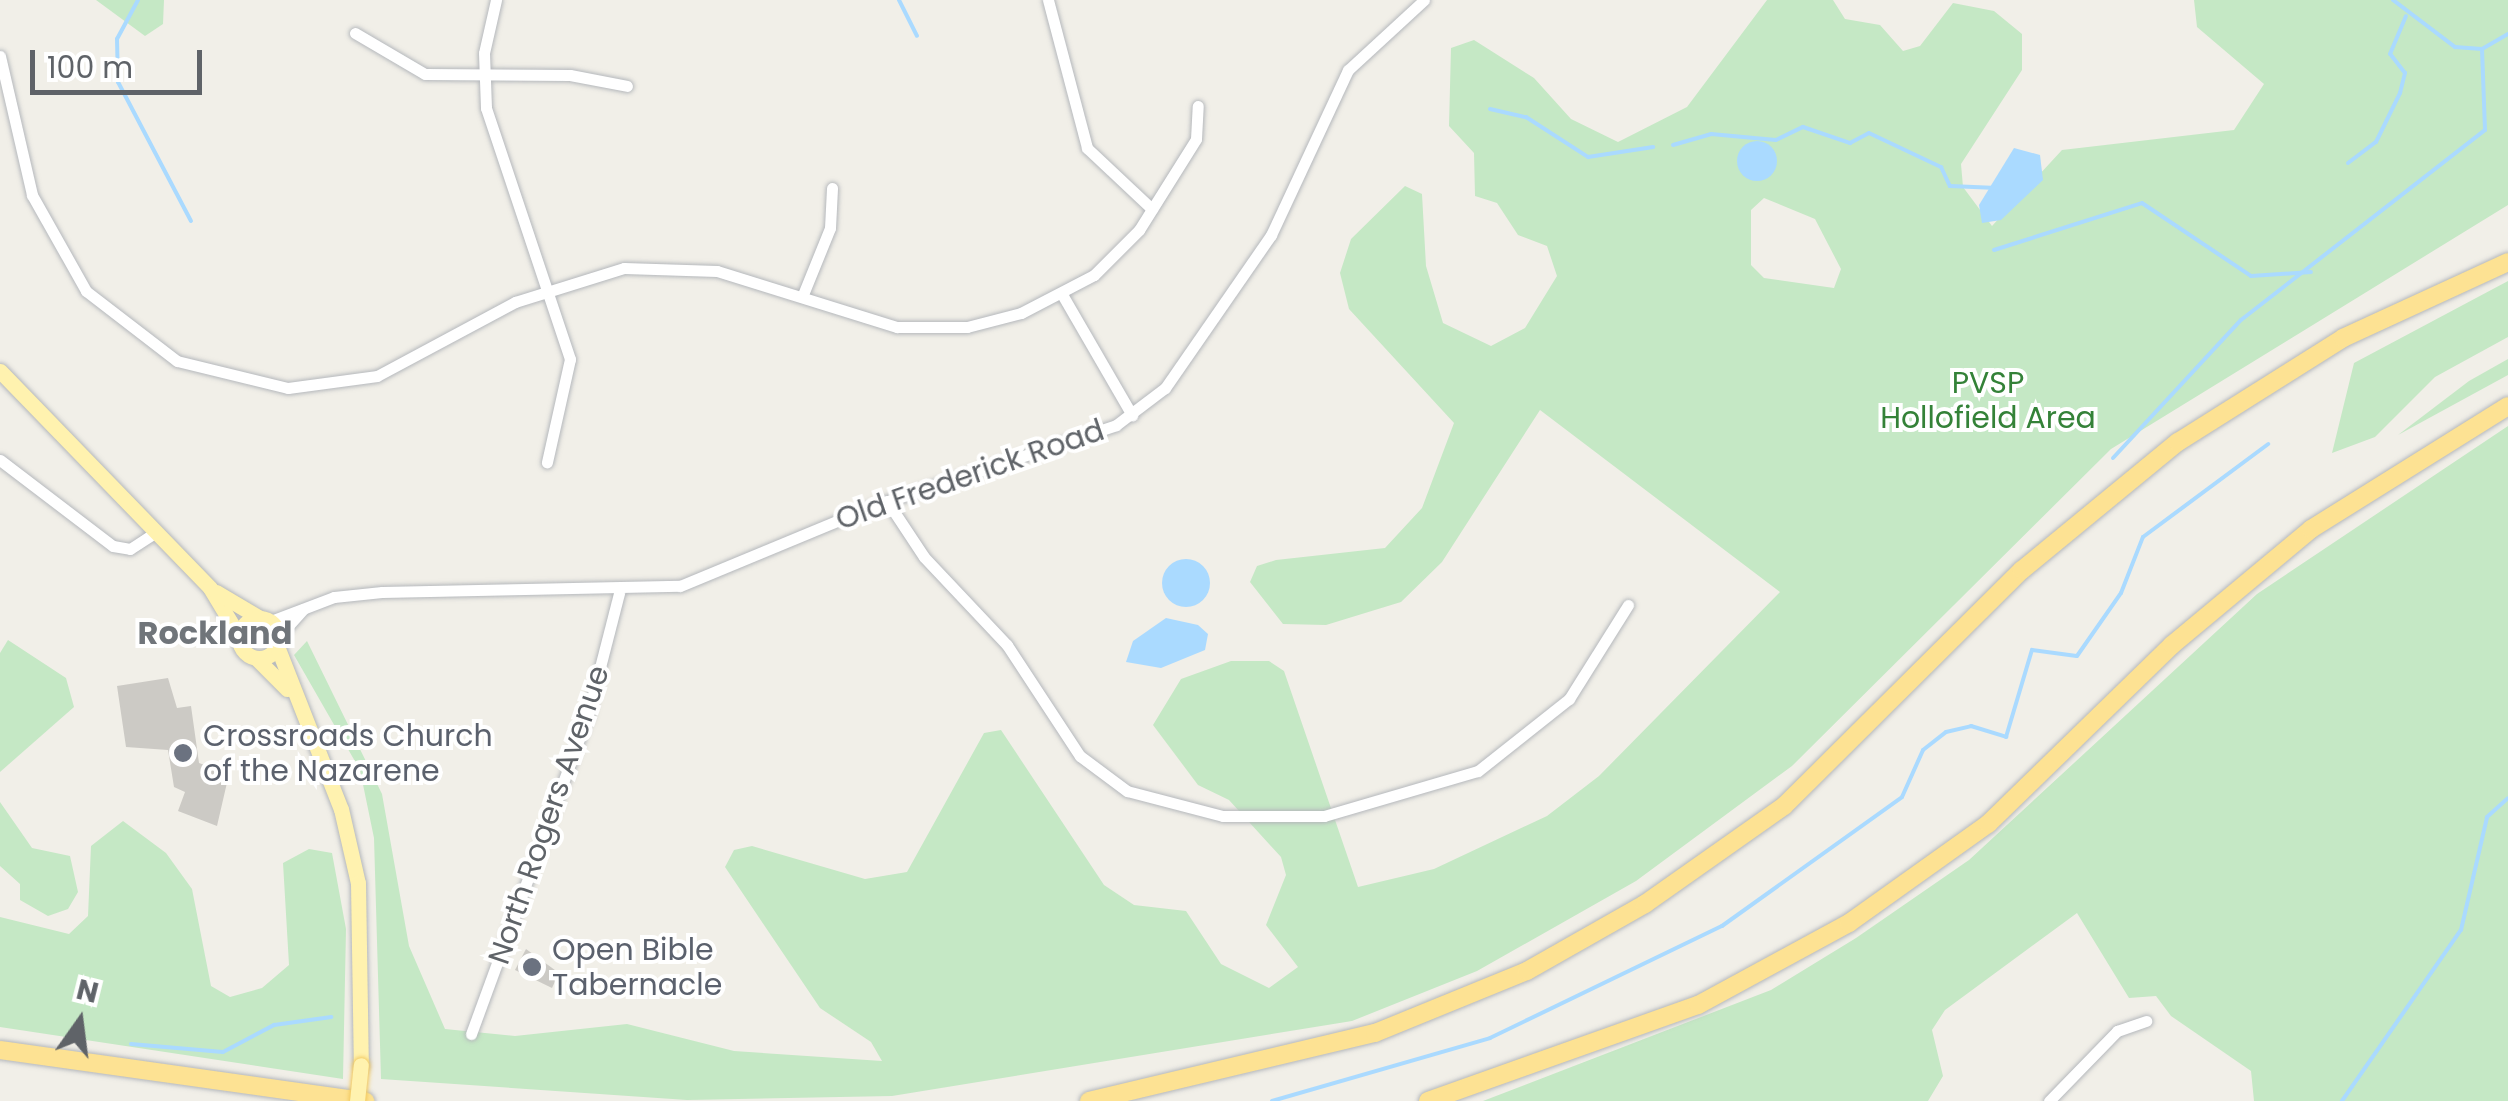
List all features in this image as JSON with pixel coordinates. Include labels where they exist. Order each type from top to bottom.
[{"type":"highway","points":[[1089,1101],[1374,1033],[1527,971],[1645,904],[1795,796],[2022,570],[2163,453],[2343,338],[2508,262]]},
{"type":"highway","points":[[1428,1101],[1698,1005],[1849,924],[1988,824],[2259,570],[2392,473],[2508,406]]},
{"type":"highway","points":[[0,1050],[365,1101]]},
{"type":"main road","points":[[0,371],[210,588],[272,630],[287,689],[341,809],[358,884],[361,1065],[357,1101]]},
{"type":"main road","points":[[210,588],[239,636],[287,689]]},
{"type":"main road","points":[[239,636],[272,630]]},
{"type":"main road","points":[[256,658],[272,630]]},
{"type":"street","points":[[496,0],[483,81],[551,286],[570,378],[547,462]]},
{"type":"street","points":[[1048,0],[1087,148],[1152,210]]},
{"type":"street","name":"Old Frederick Road","points":[[272,630],[304,607],[382,592],[618,594],[706,579],[887,501],[1083,440],[1132,415],[1188,359],[1272,235],[1348,70],[1424,0]]},
{"type":"street","points":[[355,34],[425,74],[483,81],[570,75],[627,86]]},
{"type":"street","points":[[1,65],[32,195],[68,268],[126,330],[208,374],[288,388],[377,376],[551,286],[604,270],[688,266],[876,323],[942,330],[1063,296],[1117,254],[1152,210],[1196,139],[1198,106]]},
{"type":"street","points":[[802,298],[830,228],[832,188]]},
{"type":"street","points":[[1063,296],[1132,415]]},
{"type":"street","points":[[0,460],[112,546],[130,549],[155,533]]},
{"type":"street","points":[[887,501],[934,568],[1008,645],[1080,756],[1141,797],[1223,816],[1324,816],[1478,771],[1551,719],[1592,671],[1628,606]]},
{"type":"street","name":"North Rogers Avenue","points":[[471,1034],[588,714],[618,594]]},
{"type":"street","points":[[2049,1101],[2116,1031],[2146,1021]]},
{"type":"green space","points":[[96,0],[164,0],[163,24],[145,36]]},
{"type":"green space","name":"PVSP Hollofield Area","points":[[1767,0],[1833,0],[1845,19],[1880,25],[1903,51],[1920,46],[1953,3],[1994,11],[2022,34],[2022,70],[1961,164],[1963,187],[1992,226],[2062,150],[2234,130],[2264,84],[2197,27],[2194,0],[2508,0],[2508,205],[2111,449],[1792,766],[1636,881],[1477,971],[1352,1021],[892,1096],[687,1100],[381,1079],[374,838],[360,770],[294,655],[307,641],[382,794],[409,946],[445,1029],[515,1036],[627,1024],[734,1051],[882,1061],[871,1042],[820,1008],[725,867],[734,850],[752,846],[865,879],[907,872],[984,733],[1001,730],[1104,885],[1134,905],[1186,911],[1221,964],[1269,988],[1298,967],[1266,925],[1286,875],[1281,857],[1229,800],[1198,785],[1153,725],[1181,679],[1231,661],[1269,661],[1284,671],[1358,887],[1434,869],[1547,816],[1599,776],[1780,592],[1540,410],[1442,562],[1401,602],[1326,625],[1283,624],[1250,582],[1257,566],[1276,560],[1385,548],[1422,508],[1454,423],[1349,309],[1340,273],[1351,239],[1405,186],[1422,194],[1426,266],[1443,323],[1491,346],[1525,328],[1557,276],[1547,246],[1518,235],[1497,203],[1475,196],[1474,153],[1449,126],[1451,48],[1474,40],[1534,78],[1571,119],[1618,142],[1687,107]],"holes":[[[1764,198],[1815,219],[1841,269],[1834,288],[1764,278],[1751,265],[1751,210]]]},
{"type":"green space","points":[[2508,281],[2508,337],[2435,377],[2375,437],[2332,453],[2354,363]]},
{"type":"green space","points":[[2508,359],[2508,375],[2398,435],[2469,381]]},
{"type":"green space","points":[[2508,426],[2508,1101],[2254,1101],[2251,1071],[2171,1016],[2156,996],[2129,998],[2077,913],[1945,1010],[1932,1030],[1943,1076],[1928,1101],[1483,1101],[1771,990],[1856,938],[1969,860],[2257,594]]},
{"type":"green space","points":[[8,640],[66,678],[74,707],[0,772],[0,653]]},
{"type":"green space","points":[[0,802],[32,848],[70,856],[78,892],[68,909],[48,916],[20,900],[20,884],[0,866]]},
{"type":"green space","points":[[123,821],[166,853],[192,889],[211,986],[230,997],[262,988],[289,965],[283,863],[309,849],[332,853],[346,929],[343,1079],[0,1027],[0,917],[69,934],[88,916],[91,846]]},
{"type":"water","points":[[1757,141],[1771,147],[1777,161],[1771,175],[1757,181],[1743,175],[1737,161],[1743,147]]},
{"type":"water","points":[[2014,148],[2040,155],[2043,180],[2001,220],[1982,223],[1979,205]]},
{"type":"water","points":[[1186,559],[1203,566],[1210,583],[1203,600],[1186,607],[1169,600],[1162,583],[1169,566]]},
{"type":"water","points":[[1166,618],[1198,625],[1208,634],[1205,650],[1161,668],[1126,662],[1133,641]]},
{"type":"building","name":"Crossroads Church of the Nazarene","points":[[168,678],[177,708],[191,706],[199,763],[229,774],[217,826],[178,811],[185,792],[174,787],[168,750],[126,747],[117,686]]},
{"type":"building","name":"Open Bible Tabernacle","points":[[526,949],[559,973],[552,988],[515,970]]},
{"type":"waterway","points":[[138,0],[117,39],[118,82],[191,221]]},
{"type":"waterway","points":[[899,0],[917,36]]},
{"type":"waterway","points":[[2393,0],[2455,47],[2482,49]]},
{"type":"waterway","points":[[2348,163],[2376,142],[2400,93],[2405,73],[2390,54],[2406,16]]},
{"type":"waterway","points":[[2113,458],[2241,320],[2485,130],[2482,49],[2508,34]]},
{"type":"waterway","points":[[1490,109],[1526,117],[1588,157],[1653,147]]},
{"type":"waterway","points":[[1673,145],[1711,134],[1776,140],[1803,127],[1850,143],[1869,133],[1941,167],[1950,186],[1997,188]]},
{"type":"waterway","points":[[1994,250],[2142,203],[2251,276],[2311,272]]},
{"type":"waterway","points":[[1272,1101],[1490,1038],[1722,926],[1902,797],[1923,750],[1946,732],[1971,726],[2006,737],[2032,650],[2077,656],[2121,593],[2143,537],[2268,444]]},
{"type":"waterway","points":[[2342,1101],[2461,930],[2487,817],[2508,798]]},
{"type":"waterway","points":[[131,1044],[223,1052],[274,1025],[331,1017]]},
{"type":"place","name":"Crossroads Church of the Nazarene","points":[[183,753]]},
{"type":"place","name":"Open Bible Tabernacle","points":[[532,967]]},
{"type":"district","name":"Rockland","points":[[215,633]]}]
